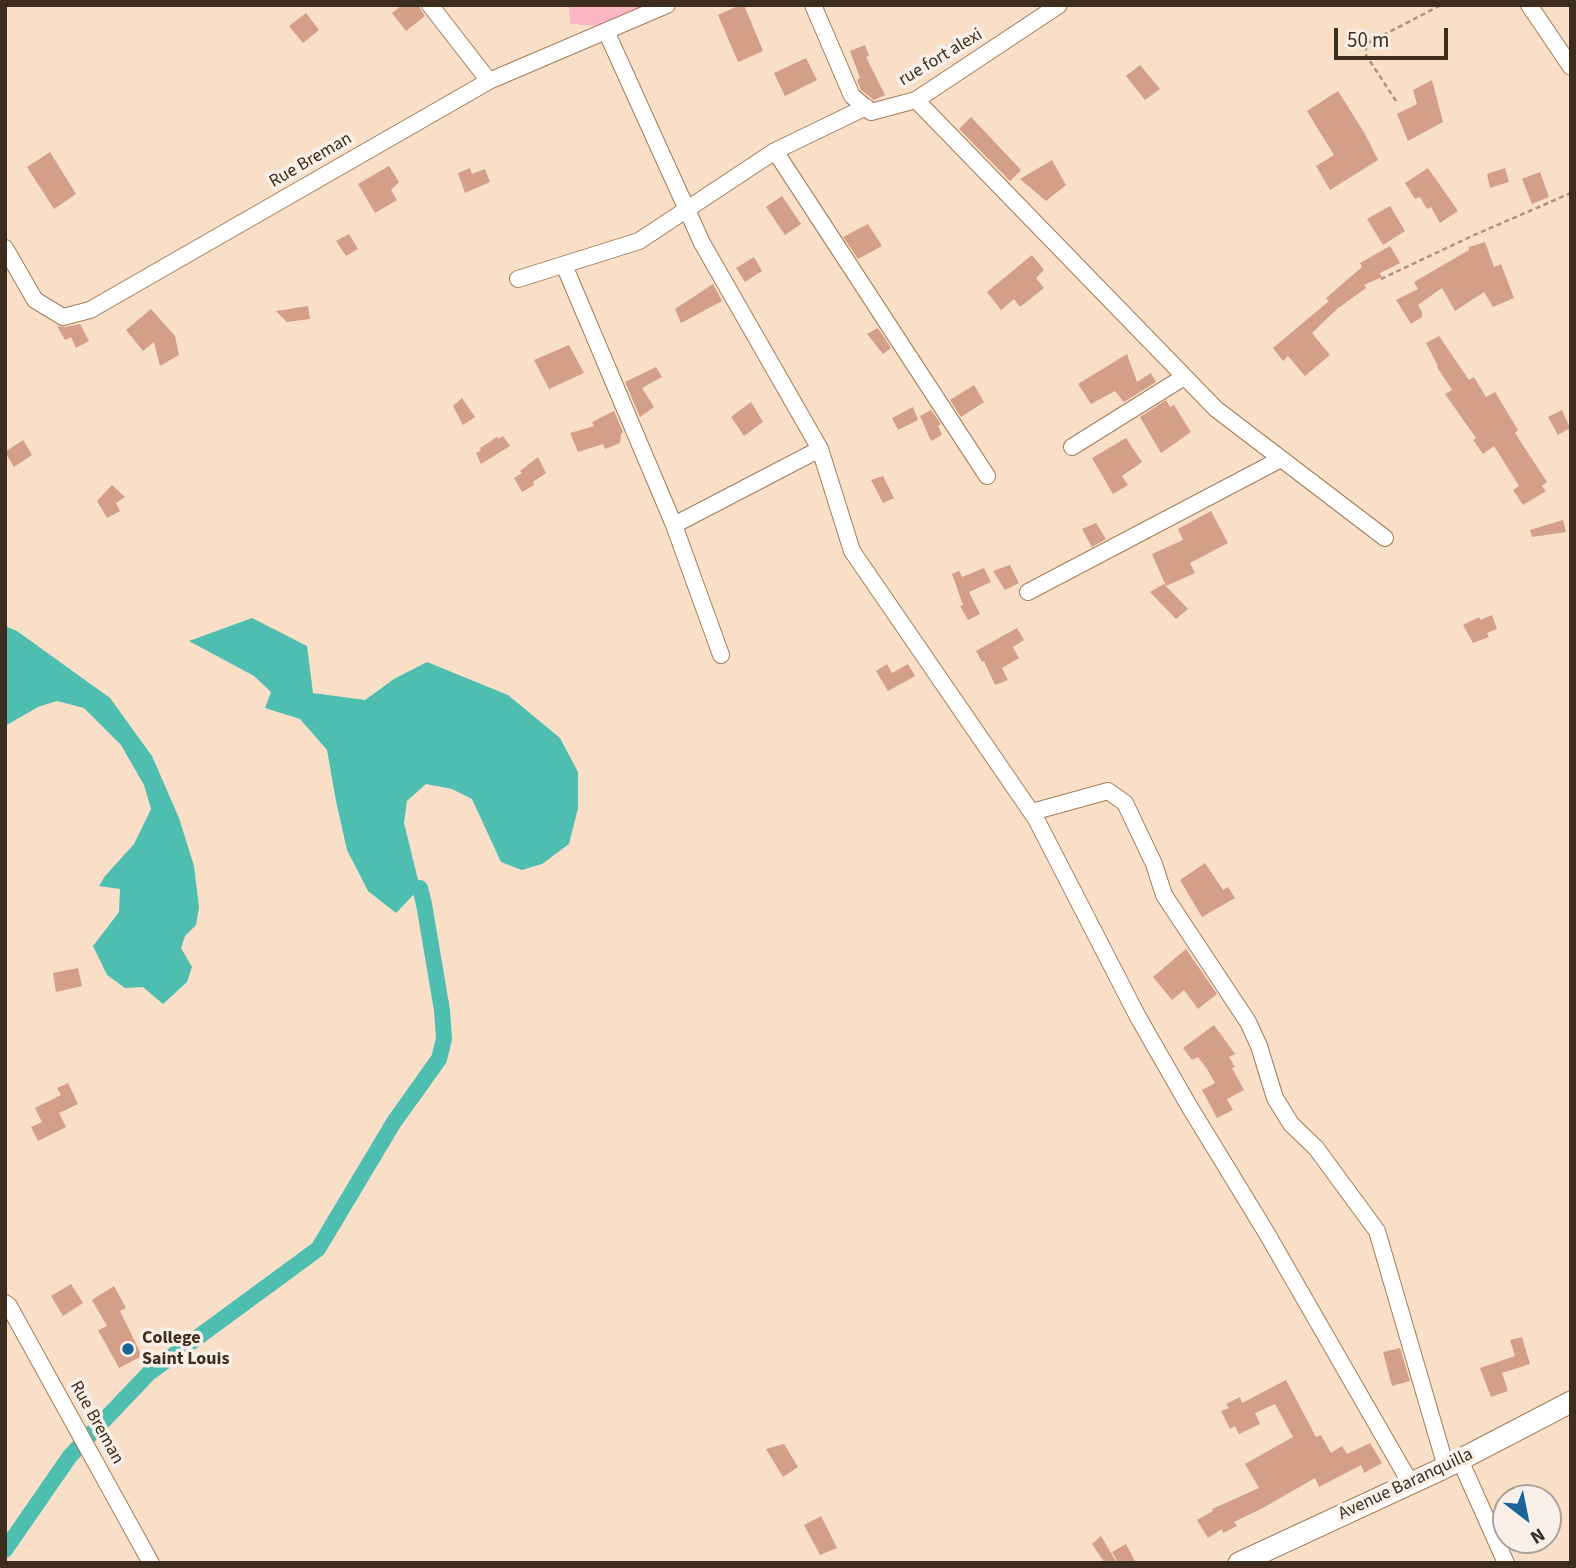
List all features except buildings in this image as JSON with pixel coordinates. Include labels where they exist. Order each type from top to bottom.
[{"type":"main road","name":"Avenue Baranquilla","points":[[1239,1563],[1453,1463],[1571,1402]]},
{"type":"street","points":[[430,5],[489,81]]},
{"type":"street","name":"Rue Breman","points":[[5,248],[35,300],[63,317],[90,310],[489,81],[667,5]]},
{"type":"street","points":[[518,279],[639,241],[775,151],[866,107],[852,96],[813,5]]},
{"type":"street","name":"rue fort alexi","points":[[866,107],[871,112],[916,100],[1059,5]]},
{"type":"street","points":[[1529,5],[1571,67]]},
{"type":"street","points":[[606,31],[702,243],[820,449],[852,551],[1032,812],[1138,1017],[1266,1231],[1411,1483]]},
{"type":"street","points":[[916,100],[1216,409],[1385,538]]},
{"type":"street","points":[[775,151],[987,476]]},
{"type":"street","points":[[564,265],[674,525],[721,655]]},
{"type":"street","points":[[1072,447],[1185,377]]},
{"type":"street","points":[[674,525],[820,449]]},
{"type":"street","points":[[1028,592],[1281,459]]},
{"type":"street","points":[[1032,812],[1108,791],[1125,803],[1154,864],[1164,895],[1248,1022],[1259,1046],[1275,1098],[1291,1124],[1316,1148],[1377,1231],[1453,1463],[1506,1563]]},
{"type":"street","name":"Rue Breman","points":[[5,1303],[151,1563]]},
{"type":"path","points":[[1396,101],[1366,55],[1367,44],[1441,5]]},
{"type":"path","points":[[1381,279],[1571,193]]},
{"type":"shaded area","points":[[569,5],[654,5],[603,26],[570,24]]},
{"type":"water","points":[[252,618],[307,646],[313,693],[365,700],[394,679],[427,662],[508,695],[560,738],[578,772],[578,808],[569,844],[542,864],[522,870],[501,862],[472,799],[452,789],[426,784],[407,801],[404,823],[420,888],[396,913],[368,891],[347,850],[327,750],[300,719],[265,708],[271,692],[254,676],[189,641]]},
{"type":"water","points":[[5,626],[17,631],[110,698],[152,756],[179,818],[194,866],[199,907],[196,925],[185,936],[181,948],[192,967],[187,982],[163,1004],[143,987],[125,988],[107,975],[93,946],[119,912],[120,889],[99,886],[134,844],[151,809],[144,785],[121,745],[84,708],[57,701],[38,707],[5,726]]},
{"type":"waterway","points":[[5,1550],[70,1456],[149,1373],[318,1249],[394,1122],[439,1059],[444,1039],[442,1010],[420,888]]},
{"type":"place","name":"College Saint Louis","points":[[128,1349]]}]
